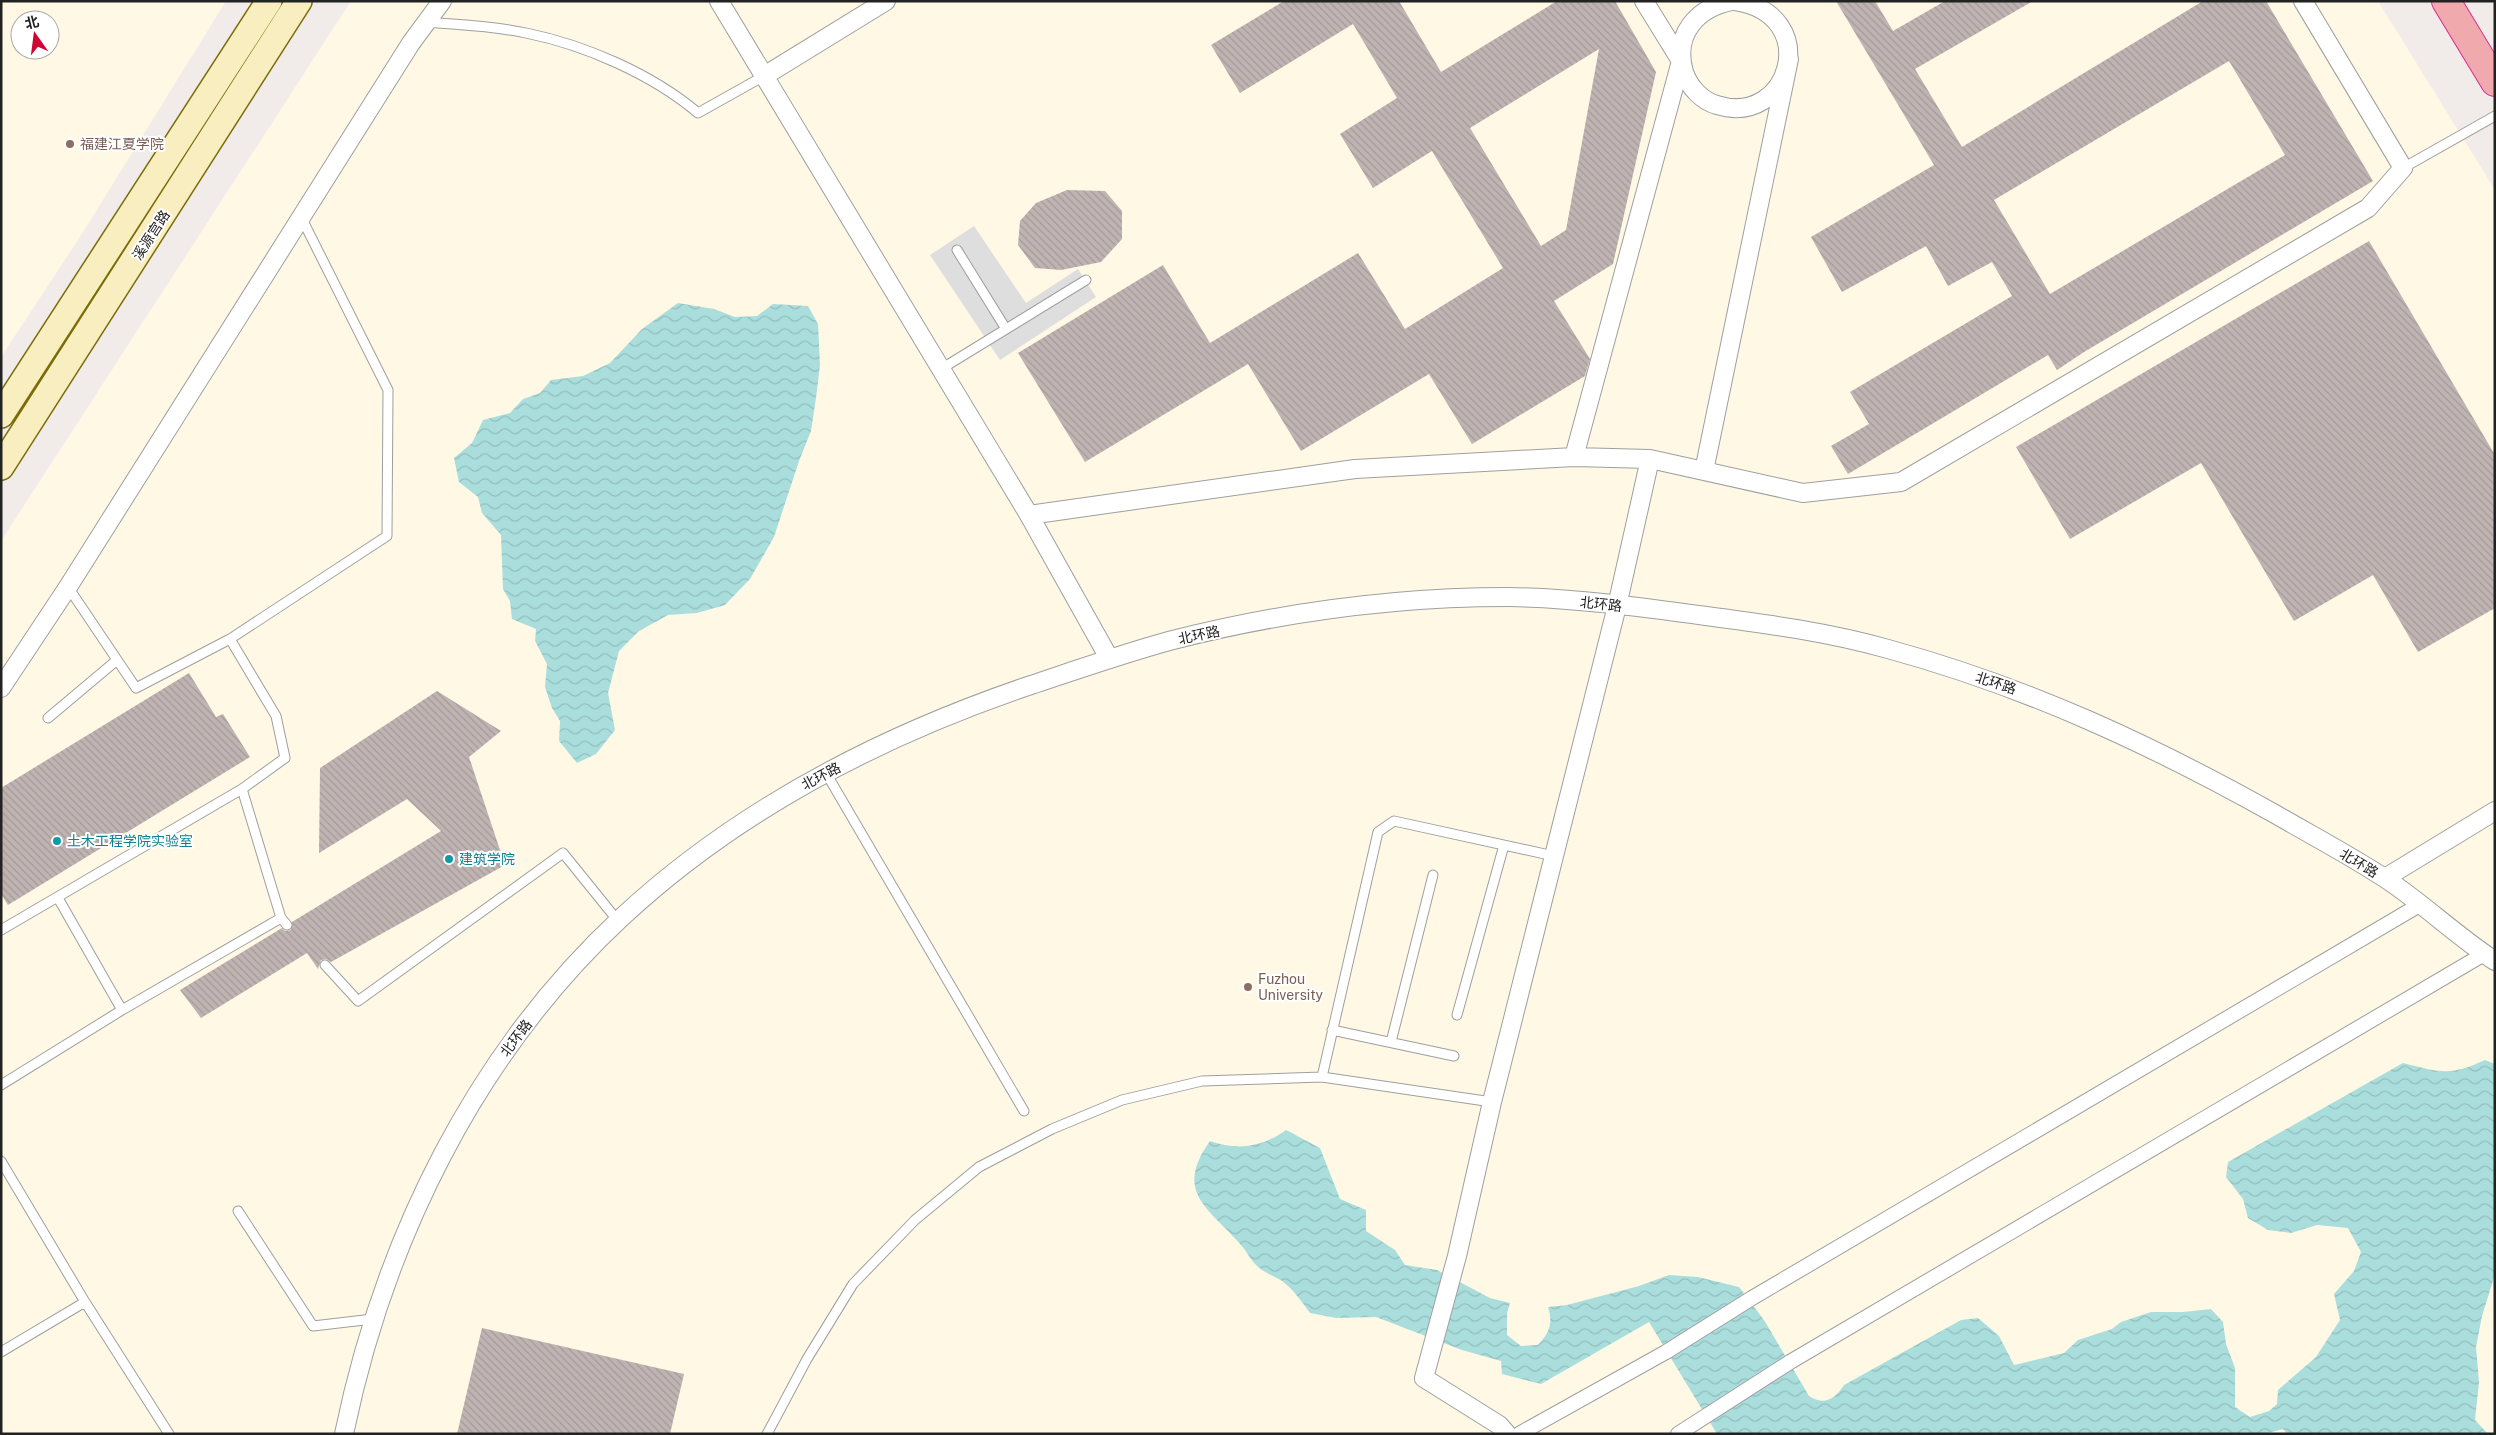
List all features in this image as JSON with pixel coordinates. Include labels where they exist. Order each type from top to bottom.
[{"type":"highway","points":[[2446,1],[2495,82]]},
{"type":"main road","name":"溪源宫路","points":[[1,415],[269,1]]},
{"type":"main road","name":"溪源宫路","points":[[1,467],[299,1]]},
{"type":"street","points":[[1,688],[68,587],[300,216],[411,43],[442,1]]},
{"type":"street","points":[[718,1],[1029,516],[1109,658]]},
{"type":"street","points":[[764,76],[886,1]]},
{"type":"street","points":[[1644,1],[1681,61],[1686,78],[1696,93],[1710,103],[1727,108],[1745,108],[1761,102],[1775,91],[1785,76],[1789,59]]},
{"type":"street","points":[[1574,457],[1681,61],[1682,44],[1688,27],[1700,14],[1716,4],[1734,1],[1764,6],[1780,25],[1787,41],[1789,59],[1704,472]]},
{"type":"street","points":[[1029,516],[1354,469],[1574,457],[1650,460],[1803,493],[1901,482],[2368,208],[2403,168],[2302,1]]},
{"type":"street","points":[[1507,1434],[1499,1425],[1424,1378],[1457,1256],[1492,1102],[1617,606],[1650,460]]},
{"type":"street","name":"北环路","points":[[344,1434],[354,1384],[373,1319],[396,1256],[422,1196],[454,1134],[488,1074],[528,1021],[572,968],[618,920],[670,875],[725,833],[826,773],[903,733],[965,707],[1109,658],[1174,640],[1241,626],[1376,605],[1443,599],[1513,597],[1617,606],[1818,632],[1885,648],[2015,688],[2077,714],[2198,772],[2385,878],[2489,957]]},
{"type":"street","points":[[2385,878],[2495,811]]},
{"type":"street","points":[[1519,1434],[1666,1352],[1752,1298],[2421,904]]},
{"type":"street","points":[[1678,1434],[1790,1362],[2489,957]]},
{"type":"lane","points":[[427,22],[525,33],[586,50],[633,72],[698,113],[764,76]]},
{"type":"lane","points":[[2403,168],[2495,116]]},
{"type":"lane","points":[[68,587],[136,688],[230,639],[387,536],[388,390],[300,216]]},
{"type":"lane","points":[[957,250],[1006,329]]},
{"type":"lane","points":[[941,369],[1086,280]]},
{"type":"lane","points":[[1,930],[242,789],[286,758],[276,716],[230,639]]},
{"type":"lane","points":[[48,718],[117,660]]},
{"type":"lane","points":[[826,773],[1024,1111]]},
{"type":"lane","points":[[1,1085],[122,1010],[284,921],[242,789]]},
{"type":"lane","points":[[1322,1077],[1378,832],[1394,821],[1554,856]]},
{"type":"lane","points":[[1457,1014],[1504,845]]},
{"type":"lane","points":[[325,965],[358,1001],[563,853],[618,920]]},
{"type":"lane","points":[[1391,1042],[1433,875]]},
{"type":"lane","points":[[58,898],[122,1010]]},
{"type":"lane","points":[[1332,1030],[1454,1056]]},
{"type":"lane","points":[[767,1434],[807,1358],[853,1284],[916,1220],[979,1167],[1052,1129],[1122,1100],[1202,1081],[1322,1077],[1492,1102]]},
{"type":"lane","points":[[1,1160],[85,1302],[169,1434]]},
{"type":"lane","points":[[238,1211],[313,1326],[373,1319]]},
{"type":"lane","points":[[1,1352],[85,1302]]},
{"type":"shaded area","name":"福建江夏学院","points":[[1,1],[226,1],[80,237],[1,357]]},
{"type":"shaded area","name":"Fuzhou University","points":[[351,1],[2378,1],[2495,190],[2495,1434],[1,1434],[1,541]]},
{"type":"shaded area","points":[[974,226],[1026,303],[1078,269],[1096,297],[1000,360],[930,255]]},
{"type":"water","points":[[678,303],[714,309],[735,317],[757,316],[773,304],[808,306],[818,324],[820,365],[811,431],[774,537],[750,579],[725,605],[697,613],[668,615],[639,631],[619,651],[608,693],[615,730],[596,754],[577,763],[559,741],[560,721],[552,708],[545,687],[547,664],[535,641],[536,629],[512,619],[510,601],[503,589],[501,535],[482,513],[478,497],[459,482],[454,458],[472,443],[483,420],[510,413],[523,399],[540,393],[551,380],[583,376],[610,363],[642,329]]},
{"type":"water","points":[[2485,1060],[2495,1064],[2495,1274],[2482,1316],[2476,1347],[2479,1382],[2475,1420],[2488,1434],[2287,1434],[2283,1429],[2265,1434],[1717,1434],[1649,1322],[1541,1384],[1502,1374],[1501,1361],[1462,1350],[1376,1317],[1336,1318],[1310,1313],[1286,1284],[1256,1265],[1242,1246],[1207,1209],[1195,1187],[1195,1174],[1199,1159],[1210,1141],[1230,1146],[1250,1146],[1277,1136],[1286,1130],[1320,1148],[1340,1199],[1366,1210],[1366,1231],[1395,1250],[1405,1265],[1437,1270],[1490,1298],[1510,1303],[1507,1313],[1507,1335],[1521,1346],[1538,1345],[1545,1336],[1550,1323],[1548,1307],[1567,1305],[1639,1286],[1669,1275],[1698,1277],[1739,1287],[1764,1320],[1809,1396],[1824,1401],[1837,1394],[1844,1385],[1961,1320],[1978,1318],[1999,1336],[2014,1365],[2064,1353],[2078,1340],[2112,1329],[2121,1322],[2151,1312],[2183,1312],[2211,1309],[2223,1322],[2226,1344],[2235,1368],[2235,1407],[2250,1417],[2269,1411],[2277,1404],[2278,1390],[2316,1357],[2340,1320],[2334,1294],[2354,1271],[2361,1252],[2348,1228],[2317,1225],[2291,1233],[2268,1230],[2248,1218],[2243,1199],[2226,1177],[2228,1162],[2403,1063],[2427,1069],[2453,1071]]},
{"type":"building","points":[[1284,1],[1399,1],[1441,72],[1557,1],[1615,1],[1656,72],[1613,264],[1554,301],[1590,359],[1585,376],[1472,444],[1429,374],[1301,451],[1248,364],[1085,462],[1018,353],[1163,265],[1210,343],[1358,253],[1405,329],[1503,268],[1432,151],[1373,188],[1340,134],[1397,98],[1353,24],[1240,93],[1211,45]],"holes":[[[1599,49],[1566,230],[1541,246],[1470,128]]]},
{"type":"building","points":[[1836,1],[1875,1],[1893,31],[1945,1],[2033,1],[1915,69],[1962,147],[2203,1],[2266,1],[2373,181],[2084,352],[2057,370],[2048,355],[1848,474],[1831,446],[1869,424],[1850,392],[2012,296],[1992,262],[1948,286],[1926,246],[1842,292],[1811,237],[1934,165]],"holes":[[[2229,61],[2285,155],[2050,294],[1994,200]]]},
{"type":"building","points":[[1067,190],[1105,191],[1122,211],[1122,239],[1101,262],[1061,270],[1035,268],[1018,245],[1020,221],[1036,203]]},
{"type":"building","points":[[2369,241],[2495,455],[2495,608],[2418,652],[2373,575],[2294,621],[2201,463],[2070,539],[2016,447]]},
{"type":"building","name":"土木工程学院实验室","points":[[189,673],[216,717],[223,714],[250,757],[8,905],[1,894],[1,788]]},
{"type":"building","name":"建筑学院","points":[[437,691],[501,731],[469,757],[505,865],[331,962],[326,959],[321,960],[318,969],[307,953],[201,1018],[180,990],[282,928],[285,931],[291,930],[292,922],[441,831],[407,799],[319,853],[320,768]]},
{"type":"building","points":[[482,1328],[684,1374],[670,1434],[457,1434]]},
{"type":"place","name":"福建江夏学院","points":[[70,144]]},
{"type":"place","name":"土木工程学院实验室","points":[[57,841]]},
{"type":"place","name":"建筑学院","points":[[449,859]]},
{"type":"place","name":"Fuzhou University","points":[[1248,987]]}]
